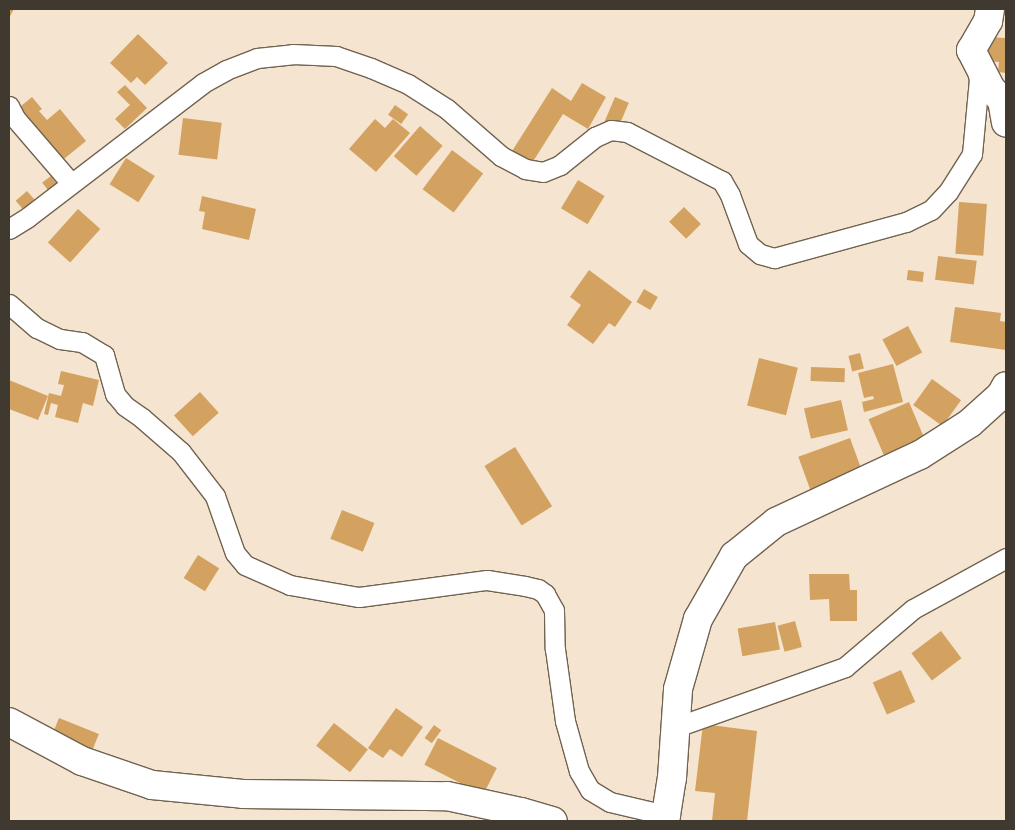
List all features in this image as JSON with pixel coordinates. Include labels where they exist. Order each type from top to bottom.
[{"type":"street","points":[[9,229],[28,217],[203,82],[226,70],[257,58],[293,54],[336,56],[371,68],[408,84],[447,109],[501,156],[525,169],[543,172],[560,165],[611,130],[627,132],[710,173],[722,182],[730,195],[748,244],[760,254],[774,258],[906,222],[930,210],[948,192],[972,154],[979,79],[971,50],[988,21],[990,9]]},
{"type":"street","points":[[971,50],[991,89],[1005,107]]},
{"type":"street","points":[[9,106],[15,118],[72,183]]},
{"type":"street","points":[[9,304],[37,328],[60,339],[82,342],[104,355],[116,394],[125,406],[142,418],[181,452],[215,496],[235,553],[245,565],[290,585],[359,597],[487,580],[538,589],[545,594],[550,599],[554,610],[555,649],[565,721],[579,771],[590,790],[610,802],[664,818],[672,778],[678,688],[698,619],[734,556],[776,522],[920,455],[970,423],[1001,394],[1006,386]]},
{"type":"street","points":[[676,728],[846,668],[913,609],[1006,558]]},
{"type":"street","points":[[9,722],[82,761],[152,784],[244,794],[447,796],[553,821]]},
{"type":"building","points":[[9,9],[14,9],[9,18]]},
{"type":"building","points":[[138,34],[168,63],[145,85],[137,77],[131,83],[110,63]]},
{"type":"building","points":[[986,37],[1006,38],[1006,73],[998,72],[999,62],[984,61]]},
{"type":"building","points":[[582,83],[606,97],[588,129],[563,114],[527,171],[507,159],[552,88],[571,101]]},
{"type":"building","points":[[125,85],[147,108],[125,129],[115,119],[130,105],[117,92]]},
{"type":"building","points":[[32,97],[42,109],[39,111],[47,120],[60,109],[86,141],[59,163],[15,111]]},
{"type":"building","points":[[615,97],[629,103],[614,138],[600,132]]},
{"type":"building","points":[[395,105],[408,114],[401,124],[388,115]]},
{"type":"building","points":[[183,118],[222,123],[217,159],[178,155]]},
{"type":"building","points":[[375,119],[385,128],[393,119],[410,133],[376,172],[349,149]]},
{"type":"building","points":[[420,126],[443,146],[416,176],[394,156]]},
{"type":"building","points":[[452,150],[483,173],[454,213],[423,189]]},
{"type":"building","points":[[126,158],[155,176],[138,202],[110,184]]},
{"type":"building","points":[[51,176],[60,188],[51,195],[42,183]]},
{"type":"building","points":[[578,180],[605,196],[588,224],[561,208]]},
{"type":"building","points":[[27,191],[39,205],[27,214],[16,201]]},
{"type":"building","points":[[202,196],[256,209],[249,240],[202,229],[205,212],[199,211]]},
{"type":"building","points":[[959,202],[987,204],[983,256],[955,254]]},
{"type":"building","points":[[684,207],[701,224],[686,239],[669,222]]},
{"type":"building","points":[[78,209],[100,229],[70,263],[48,242]]},
{"type":"building","points":[[938,256],[977,261],[974,285],[935,280]]},
{"type":"building","points":[[589,270],[632,302],[615,327],[609,323],[593,344],[567,325],[581,305],[570,297]]},
{"type":"building","points":[[908,270],[924,272],[923,282],[907,280]]},
{"type":"building","points":[[644,289],[658,297],[650,310],[636,302]]},
{"type":"building","points":[[955,307],[1001,313],[1000,321],[1006,322],[1006,350],[950,342]]},
{"type":"building","points":[[908,326],[922,352],[896,366],[882,340]]},
{"type":"building","points":[[860,353],[864,369],[852,371],[848,356]]},
{"type":"building","points":[[759,358],[798,368],[786,415],[747,406]]},
{"type":"building","points":[[893,364],[903,402],[864,412],[862,402],[874,399],[873,396],[864,398],[858,373]]},
{"type":"building","points":[[811,367],[845,368],[844,382],[811,381]]},
{"type":"building","points":[[61,371],[99,380],[93,406],[83,403],[78,423],[55,417],[58,405],[51,403],[48,415],[44,414],[49,393],[61,396],[64,385],[58,384]]},
{"type":"building","points":[[932,379],[961,400],[942,426],[913,405]]},
{"type":"building","points":[[9,380],[48,396],[38,420],[9,409]]},
{"type":"building","points":[[200,392],[219,413],[193,436],[174,415]]},
{"type":"building","points":[[841,400],[848,430],[811,439],[804,409]]},
{"type":"building","points":[[909,402],[924,438],[884,455],[868,419]]},
{"type":"building","points":[[850,438],[863,474],[811,493],[798,457]]},
{"type":"building","points":[[515,447],[552,506],[522,525],[484,466]]},
{"type":"building","points":[[342,510],[374,523],[363,552],[330,539]]},
{"type":"building","points":[[198,555],[219,568],[205,591],[184,578]]},
{"type":"building","points":[[809,574],[849,574],[850,590],[857,590],[857,621],[830,621],[829,599],[810,600]]},
{"type":"building","points":[[795,621],[802,647],[785,652],[778,626]]},
{"type":"building","points":[[775,622],[780,650],[742,656],[738,629]]},
{"type":"building","points":[[941,631],[961,658],[932,680],[911,653]]},
{"type":"building","points":[[901,670],[915,702],[887,715],[873,683]]},
{"type":"building","points":[[396,708],[423,727],[402,757],[390,749],[383,758],[368,748]]},
{"type":"building","points":[[59,718],[99,734],[86,766],[46,750]]},
{"type":"building","points":[[334,723],[368,749],[350,772],[316,746]]},
{"type":"building","points":[[703,724],[757,731],[747,821],[712,821],[715,793],[695,791]]},
{"type":"building","points":[[434,725],[441,730],[432,743],[425,738]]},
{"type":"building","points":[[438,738],[497,768],[483,795],[424,765]]}]
